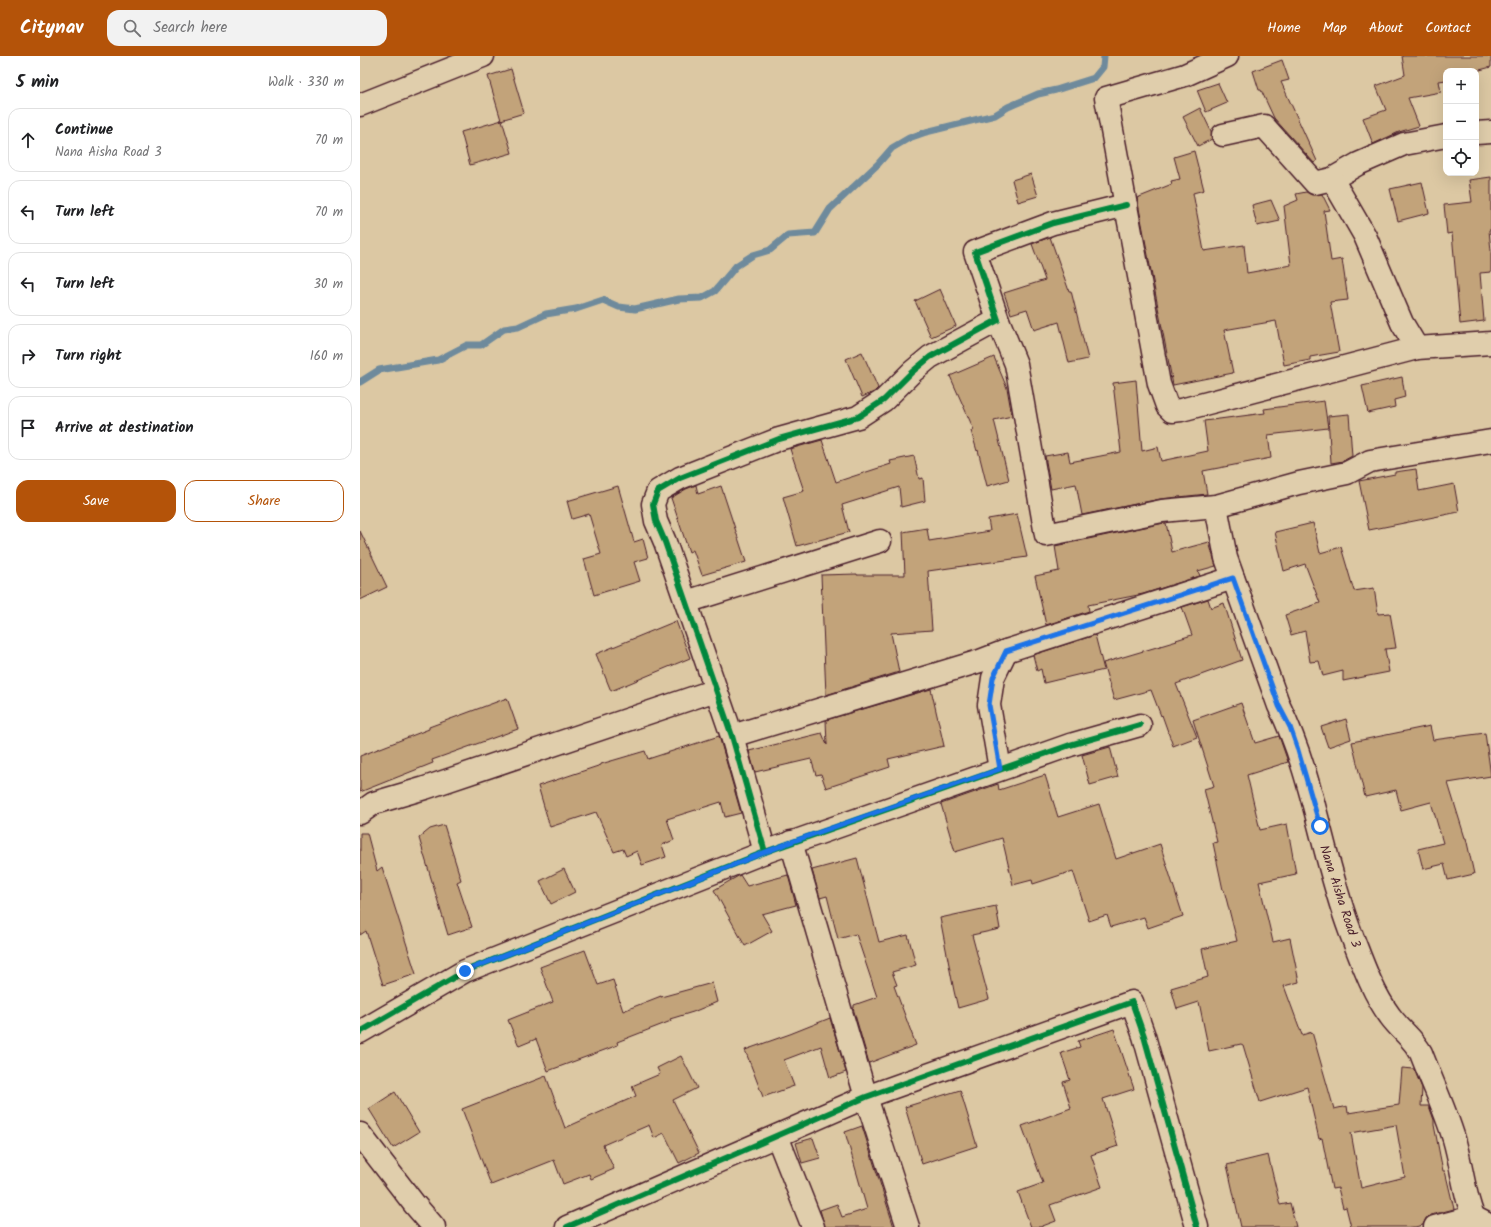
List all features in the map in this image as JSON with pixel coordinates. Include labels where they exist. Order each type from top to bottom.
[{"type":"street","points":[[360,106],[483,56]]},
{"type":"street","points":[[1227,56],[1185,75],[1106,98],[1159,384],[1167,406],[1172,411],[1418,348],[1491,343]]},
{"type":"street","points":[[1223,135],[1264,126],[1315,183],[1332,179],[1358,164],[1404,144],[1443,137]]},
{"type":"street","points":[[1479,133],[1491,132]]},
{"type":"street","points":[[1332,179],[1365,236],[1402,324],[1418,348]]},
{"type":"street","points":[[1126,205],[1053,223],[975,252],[998,320],[1016,364],[1046,535],[1162,511],[1216,506],[1299,483],[1347,473],[1370,461],[1491,441]]},
{"type":"street","points":[[765,852],[732,736],[665,542],[656,521],[653,504],[658,491],[680,478],[779,439],[858,417],[884,400],[912,372],[930,357],[998,320]]},
{"type":"street","name":"Nana Aisha Road 3","points":[[1216,506],[1226,558],[1279,706],[1290,727],[1297,747],[1309,786],[1331,872],[1350,930],[1377,993],[1390,1017],[1416,1044],[1421,1053],[1451,1128],[1480,1223]]},
{"type":"street","points":[[686,602],[880,541]]},
{"type":"street","points":[[732,736],[980,661],[1006,651],[1233,578]]},
{"type":"street","points":[[1000,769],[989,705],[993,678],[1006,651]]},
{"type":"street","points":[[360,813],[374,803],[425,788],[716,690]]},
{"type":"street","points":[[360,1032],[465,971],[765,852],[1070,745],[1140,725]]},
{"type":"street","points":[[791,842],[866,1097],[908,1227]]},
{"type":"street","points":[[566,1227],[866,1097],[1132,1002],[1144,1036],[1197,1227]]},
{"type":"street","points":[[360,1134],[414,1205],[434,1227]]},
{"type":"street","points":[[777,1136],[813,1227]]},
{"type":"street","points":[[1435,1227],[1480,1223]]},
{"type":"building","points":[[1402,56],[1491,56],[1491,67],[1479,70],[1479,68],[1443,68],[1443,80],[1439,81],[1441,92],[1408,98],[1419,126],[1399,132],[1373,144],[1363,118],[1386,110],[1376,86],[1405,75]]},
{"type":"building","points":[[1282,60],[1289,80],[1281,82],[1317,161],[1314,163],[1274,118],[1261,90],[1259,90],[1253,71]]},
{"type":"building","points":[[511,69],[524,113],[501,120],[488,76]]},
{"type":"building","points":[[1218,83],[1227,103],[1206,112],[1197,90]]},
{"type":"building","points":[[1200,108],[1211,131],[1212,139],[1198,146],[1183,117]]},
{"type":"building","points":[[502,120],[512,153],[470,165],[461,132]]},
{"type":"building","points":[[1194,151],[1204,190],[1193,193],[1204,251],[1244,245],[1247,273],[1291,265],[1284,206],[1298,200],[1296,194],[1306,192],[1312,195],[1322,194],[1330,210],[1324,211],[1331,261],[1342,259],[1348,300],[1330,302],[1339,352],[1310,357],[1310,360],[1284,365],[1276,321],[1224,330],[1233,373],[1173,385],[1137,198],[1172,184],[1171,181],[1180,179],[1174,157]]},
{"type":"building","points":[[1031,174],[1038,196],[1018,202],[1012,180]]},
{"type":"building","points":[[1491,177],[1491,230],[1489,230],[1491,272],[1480,273],[1484,321],[1460,324],[1452,233],[1447,234],[1444,205],[1472,202],[1469,180]]},
{"type":"building","points":[[1422,182],[1429,213],[1398,221],[1390,189]]},
{"type":"building","points":[[1271,200],[1280,221],[1257,226],[1252,205]]},
{"type":"building","points":[[1050,237],[1069,291],[1071,291],[1088,359],[1069,363],[1059,322],[1034,330],[1027,309],[1011,314],[1004,293],[1045,280],[1032,244]]},
{"type":"building","points":[[940,289],[956,326],[931,337],[915,301]]},
{"type":"building","points":[[862,352],[878,388],[874,392],[862,397],[846,359]]},
{"type":"building","points":[[994,357],[1007,388],[1012,416],[994,420],[1009,480],[987,486],[978,450],[977,451],[971,431],[974,430],[950,376]]},
{"type":"building","points":[[1402,377],[1405,397],[1394,400],[1395,407],[1368,413],[1362,386]]},
{"type":"building","points":[[1136,380],[1142,451],[1158,447],[1161,461],[1208,451],[1204,421],[1265,413],[1264,409],[1324,401],[1328,428],[1268,435],[1271,458],[1203,471],[1207,494],[1160,499],[1082,515],[1076,484],[1051,489],[1045,456],[1068,452],[1070,462],[1121,452],[1113,383]]},
{"type":"building","points":[[1349,414],[1352,456],[1343,461],[1331,463],[1328,416]]},
{"type":"building","points":[[822,440],[836,482],[891,464],[890,461],[914,456],[919,479],[923,478],[925,501],[901,507],[899,487],[842,505],[849,532],[797,546],[783,497],[804,491],[790,449]]},
{"type":"building","points":[[1416,469],[1419,491],[1454,484],[1459,512],[1369,530],[1359,481],[1395,474],[1395,472]]},
{"type":"building","points":[[696,485],[698,494],[721,486],[746,562],[702,575],[693,550],[689,552],[671,498]]},
{"type":"building","points":[[618,486],[634,542],[643,539],[648,558],[634,562],[640,581],[594,595],[584,559],[601,554],[589,514],[572,519],[567,501]]},
{"type":"building","points":[[1017,514],[1027,557],[928,571],[932,630],[891,633],[899,672],[826,695],[821,575],[905,575],[903,532],[927,528],[929,541],[990,531],[988,519]]},
{"type":"building","points":[[1166,523],[1172,552],[1209,542],[1216,566],[1198,571],[1200,576],[1143,594],[1088,605],[1089,611],[1046,625],[1035,576],[1059,571],[1055,546]]},
{"type":"building","points":[[1313,523],[1320,553],[1341,547],[1354,591],[1374,588],[1378,614],[1390,613],[1396,648],[1385,649],[1389,672],[1343,681],[1343,671],[1323,676],[1319,661],[1310,662],[1305,631],[1291,635],[1285,615],[1320,603],[1305,564],[1284,571],[1275,532]]},
{"type":"building","points":[[360,531],[387,587],[360,600]]},
{"type":"building","points":[[1208,599],[1211,608],[1224,603],[1242,660],[1176,684],[1197,737],[1173,746],[1151,690],[1114,700],[1103,663],[1177,641],[1176,640],[1192,635],[1182,607]]},
{"type":"building","points":[[676,621],[690,658],[611,691],[596,654]]},
{"type":"building","points":[[1095,635],[1104,670],[1044,683],[1041,669],[1037,671],[1033,655]]},
{"type":"building","points":[[931,689],[944,746],[888,759],[890,767],[826,788],[821,774],[816,775],[811,759],[755,772],[749,751],[822,733],[827,745],[826,720]]},
{"type":"building","points":[[507,698],[518,729],[432,760],[433,763],[360,792],[360,756],[429,729],[429,727]]},
{"type":"building","points":[[1241,703],[1255,743],[1279,736],[1288,762],[1247,775],[1260,830],[1287,824],[1296,874],[1259,882],[1273,942],[1290,938],[1299,982],[1284,986],[1302,1035],[1312,1032],[1334,1109],[1347,1106],[1348,1113],[1399,1105],[1402,1068],[1414,1069],[1422,1088],[1421,1106],[1429,1106],[1434,1120],[1443,1171],[1445,1171],[1454,1209],[1431,1215],[1426,1218],[1423,1225],[1415,1227],[1351,1227],[1346,1207],[1343,1208],[1338,1188],[1332,1189],[1322,1138],[1319,1139],[1307,1087],[1260,1102],[1243,1045],[1241,1044],[1209,1051],[1199,1002],[1177,1009],[1171,988],[1208,977],[1202,949],[1237,941],[1223,890],[1213,843],[1217,842],[1204,789],[1214,786],[1193,720]],"holes":[[[1396,1125],[1405,1177],[1361,1188],[1351,1133]]]},
{"type":"building","points":[[1346,719],[1351,739],[1328,747],[1321,727]]},
{"type":"building","points":[[1430,726],[1433,740],[1485,733],[1491,776],[1448,783],[1466,838],[1474,874],[1448,880],[1444,864],[1423,869],[1418,849],[1443,843],[1431,802],[1401,810],[1396,790],[1365,797],[1352,742]]},
{"type":"building","points":[[719,736],[741,813],[725,817],[721,802],[667,819],[674,840],[662,845],[666,857],[642,865],[637,851],[626,856],[623,849],[614,852],[596,812],[550,827],[538,786],[601,764],[645,751],[648,759]]},
{"type":"building","points":[[1110,747],[1118,777],[1090,785],[1082,755]]},
{"type":"building","points":[[1045,775],[1058,817],[1099,804],[1116,859],[1160,844],[1183,916],[1148,928],[1144,917],[1111,927],[1107,915],[1089,921],[1073,871],[1033,884],[1032,880],[1013,885],[1002,838],[955,852],[941,804],[998,784],[999,790]]},
{"type":"building","points":[[444,825],[461,880],[457,882],[472,927],[448,935],[419,838],[430,829]]},
{"type":"building","points":[[360,833],[367,833],[377,871],[382,867],[416,974],[383,985],[366,931],[360,935]]},
{"type":"building","points":[[857,858],[879,942],[908,935],[916,965],[892,972],[897,985],[894,986],[916,1045],[869,1063],[853,1008],[854,1005],[877,997],[856,934],[838,939],[827,896],[820,898],[812,870]]},
{"type":"building","points":[[564,869],[575,892],[551,904],[540,881]]},
{"type":"building","points":[[740,875],[747,886],[788,875],[796,905],[762,914],[772,931],[745,946],[714,890]]},
{"type":"building","points":[[996,906],[1000,929],[972,935],[989,999],[958,1008],[940,918]]},
{"type":"building","points":[[585,950],[598,985],[613,980],[623,1011],[661,996],[712,983],[717,1002],[693,1012],[670,1019],[671,1021],[617,1042],[618,1045],[548,1071],[536,1039],[519,1046],[508,1020],[553,1002],[540,967]]},
{"type":"building","points":[[830,1018],[846,1072],[830,1078],[821,1046],[784,1060],[794,1086],[763,1097],[745,1050]]},
{"type":"building","points":[[1114,1029],[1134,1089],[1103,1099],[1118,1146],[1091,1155],[1102,1187],[1050,1205],[1056,1221],[1040,1227],[1031,1227],[1018,1192],[1043,1183],[1022,1126],[1071,1108],[1063,1082],[1070,1080],[1061,1053],[1080,1047],[1078,1041]]},
{"type":"building","points":[[681,1056],[697,1088],[673,1100],[699,1153],[679,1163],[664,1133],[654,1138],[649,1125],[603,1145],[614,1169],[591,1179],[589,1174],[563,1184],[554,1160],[491,1185],[462,1109],[546,1076],[565,1128],[636,1096],[632,1086],[660,1074],[657,1068]]},
{"type":"building","points":[[960,1090],[977,1146],[922,1164],[905,1107]]},
{"type":"building","points":[[395,1092],[419,1132],[393,1148],[369,1109]]},
{"type":"building","points":[[862,1126],[894,1227],[825,1227],[820,1210],[837,1204],[842,1217],[867,1209],[845,1132]]},
{"type":"building","points":[[813,1138],[820,1158],[802,1163],[796,1143]]},
{"type":"building","points":[[1268,1155],[1280,1205],[1290,1203],[1296,1227],[1241,1227],[1227,1165]]},
{"type":"waterway","points":[[360,382],[379,370],[438,360],[467,345],[481,345],[504,329],[518,327],[546,314],[576,309],[603,300],[619,307],[635,309],[679,299],[702,298],[715,291],[736,266],[753,255],[770,250],[788,235],[815,233],[830,209],[878,164],[892,148],[909,138],[926,132],[995,115],[1008,107],[1038,94],[1094,78],[1103,67],[1104,56]]},
{"type":"cycle path","points":[[765,852],[732,736],[665,542],[656,521],[653,504],[658,491],[680,478],[779,439],[858,417],[884,400],[912,372],[930,357],[998,320],[975,252],[1053,223],[1126,205]]},
{"type":"cycle path","points":[[360,1032],[465,971],[765,852],[1070,745],[1140,725]]},
{"type":"cycle path","points":[[567,1227],[866,1097],[1132,1002],[1144,1036],[1197,1227]]},
{"type":"route","points":[[465,971],[791,842],[1000,769],[989,705],[993,678],[1006,651],[1233,578],[1279,706],[1290,727],[1320,826]]}]
